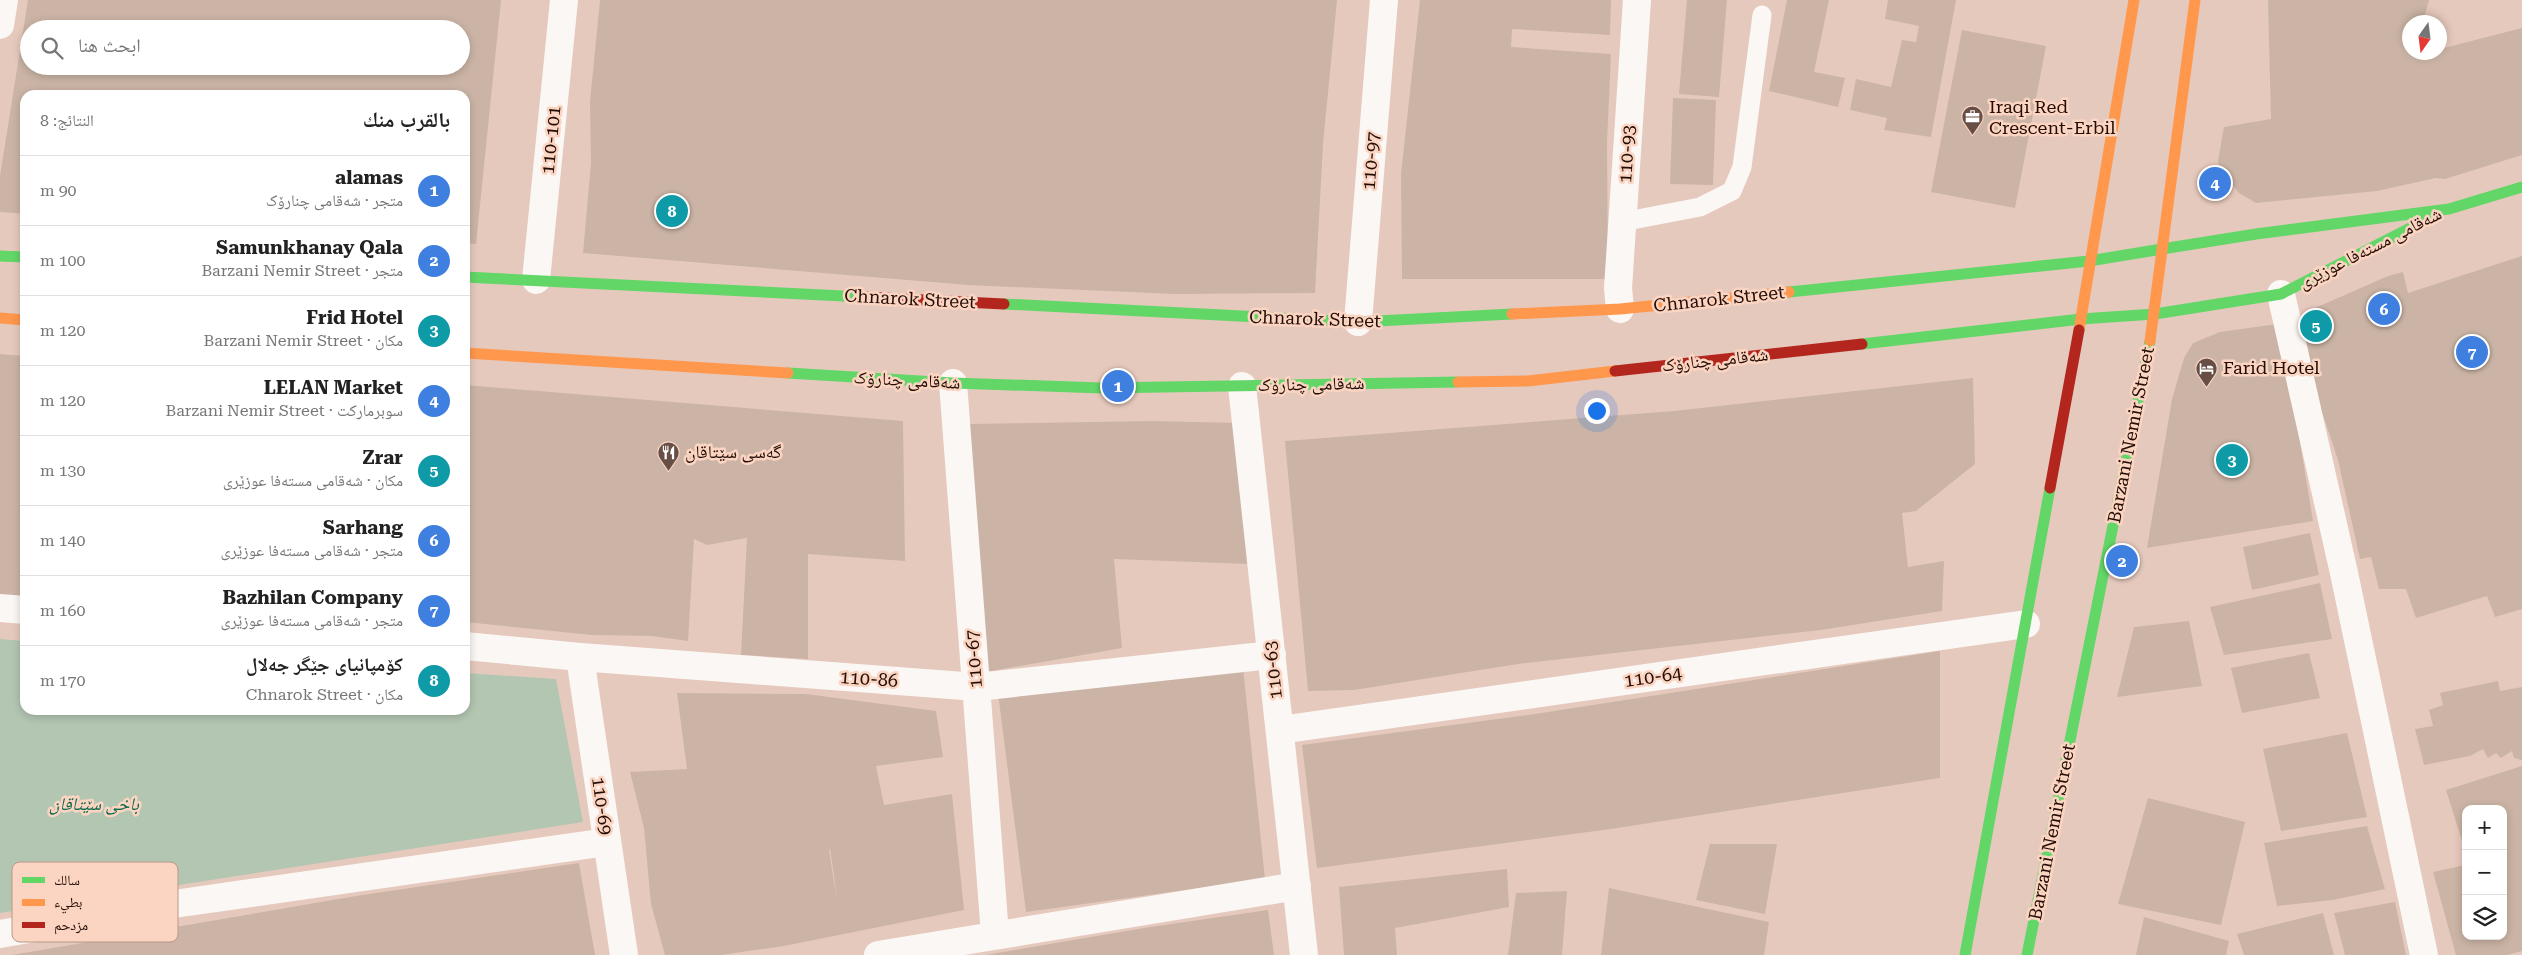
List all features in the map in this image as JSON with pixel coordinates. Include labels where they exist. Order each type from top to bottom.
[{"type":"main road","points":[[1965,955],[2081,319],[2089,261],[2134,0]]},
{"type":"main road","name":"Barzani Nemir Street","points":[[2027,955],[2155,314],[2195,0]]},
{"type":"main road","points":[[2449,209],[2522,187]]},
{"type":"main road","name":"شەقامی مستەفا عوزێری","points":[[2162,249],[2256,234],[2449,209]]},
{"type":"main road","name":"شەقامی مستەفا عوزێری","points":[[2155,314],[2281,294],[2449,209]]},
{"type":"main road","name":"Chnarok Street","points":[[470,277],[1358,322],[1620,309],[2089,261],[2162,249]]},
{"type":"main road","points":[[0,256],[20,257]]},
{"type":"main road","name":"شەقامی چنارۆک","points":[[470,353],[953,383],[1102,388],[1528,381],[2081,319],[2155,314]]},
{"type":"main road","points":[[0,318],[20,320]]},
{"type":"street","points":[[0,25],[4,0]]},
{"type":"street","name":"110-101","points":[[536,280],[564,0]]},
{"type":"street","name":"110-97","points":[[1358,322],[1384,0]]},
{"type":"street","name":"110-93","points":[[1620,309],[1618,288],[1637,0]]},
{"type":"street","points":[[2281,294],[2344,573],[2424,955]]},
{"type":"street","name":"110-67","points":[[953,383],[995,936]]},
{"type":"street","name":"110-63","points":[[1242,386],[1304,955]]},
{"type":"street","points":[[0,608],[20,610]]},
{"type":"street","name":"110-64","points":[[1280,730],[2026,624]]},
{"type":"street","name":"110-86","points":[[470,646],[976,688],[1272,655]]},
{"type":"street","name":"110-69","points":[[580,657],[624,955]]},
{"type":"street","points":[[178,903],[607,842]]},
{"type":"street","points":[[878,955],[1297,886]]},
{"type":"lane","points":[[1622,222],[1700,207],[1732,191],[1742,167],[1762,15]]},
{"type":"green space","name":"باخی سێتاقان","points":[[0,639],[20,641],[20,715],[470,715],[470,673],[556,679],[583,822],[178,885],[178,862],[12,862],[12,911],[0,913]]},
{"type":"building","points":[[28,0],[501,0],[476,244],[470,243],[470,90],[20,90],[20,214],[0,212],[0,176],[20,50],[20,75],[470,75],[470,20],[25,20]]},
{"type":"building","points":[[600,0],[1337,0],[1323,144],[1315,293],[1175,294],[968,285],[583,253],[591,163],[590,101]]},
{"type":"building","points":[[1420,0],[1611,0],[1610,35],[1512,29],[1511,47],[1611,54],[1607,142],[1608,279],[1402,279],[1401,174]]},
{"type":"building","points":[[1687,0],[1727,0],[1719,97],[1679,94]]},
{"type":"building","points":[[1787,0],[1829,0],[1814,72],[1845,78],[1838,107],[1769,91]]},
{"type":"building","points":[[1888,0],[1956,0],[1931,137],[1884,130],[1887,118],[1850,110],[1856,79],[1891,87],[1902,40],[1916,42],[1919,26],[1885,19]]},
{"type":"building","points":[[2268,0],[2429,0],[2425,15],[2402,15],[2402,60],[2447,60],[2447,47],[2522,28],[2522,155],[2445,179],[2436,178],[2377,191],[2256,203],[2239,193],[2221,170],[2218,161],[2224,127],[2271,119]]},
{"type":"building","points":[[1962,30],[2046,46],[2015,208],[1931,192]]},
{"type":"building","points":[[1673,98],[1716,100],[1713,185],[1670,184]]},
{"type":"building","points":[[2522,256],[2522,609],[2495,617],[2487,596],[2416,618],[2406,589],[2379,589],[2371,557],[2360,559],[2338,460],[2319,403],[2298,321],[2306,312],[2388,276],[2403,272],[2408,293]]},
{"type":"building","points":[[2277,324],[2291,388],[2313,521],[2147,548],[2172,399],[2184,358],[2193,343],[2220,332]]},
{"type":"building","points":[[0,354],[20,356],[20,599],[0,597]]},
{"type":"building","points":[[1973,378],[1975,464],[1916,511],[1902,513],[1908,567],[1944,561],[1942,611],[1821,630],[1518,664],[1354,690],[1308,691],[1285,441],[1674,411]]},
{"type":"building","points":[[470,385],[903,421],[905,561],[808,554],[808,659],[741,655],[747,538],[707,545],[694,539],[688,641],[652,636],[592,635],[470,623]]},
{"type":"building","points":[[1152,421],[1239,423],[1249,564],[1114,559],[1122,648],[986,672],[967,424]]},
{"type":"building","points":[[2310,533],[2319,575],[2252,590],[2243,547]]},
{"type":"building","points":[[2320,583],[2332,639],[2224,655],[2210,607]]},
{"type":"building","points":[[2189,621],[2202,686],[2117,697],[2134,627]]},
{"type":"building","points":[[1940,651],[1940,778],[1611,829],[1317,868],[1302,745],[1535,714]]},
{"type":"building","points":[[2309,653],[2320,698],[2242,713],[2231,668]]},
{"type":"building","points":[[1242,658],[1265,879],[1026,912],[998,693]]},
{"type":"building","points":[[2498,681],[2500,691],[2522,687],[2522,760],[2514,758],[2512,751],[2501,758],[2496,753],[2488,758],[2483,749],[2470,756],[2424,765],[2415,729],[2433,726],[2429,710],[2443,705],[2440,693]]},
{"type":"building","points":[[677,693],[806,694],[936,711],[943,757],[876,766],[884,805],[952,794],[964,910],[784,946],[721,955],[665,955],[651,904],[644,828],[630,772],[687,769]],"holes":[[[830,849],[837,901],[829,850]]]},
{"type":"building","points":[[2347,733],[2367,817],[2281,831],[2263,749]]},
{"type":"building","points":[[2522,766],[2522,951],[2507,955],[2456,955],[2433,872],[2462,866],[2462,940],[2507,940],[2507,805],[2462,805],[2462,841],[2446,790]]},
{"type":"building","points":[[2148,798],[2245,822],[2221,925],[2118,904]]},
{"type":"building","points":[[2367,826],[2385,889],[2333,900],[2277,906],[2264,843]]},
{"type":"building","points":[[1710,844],[1777,844],[1765,914],[1696,900]]},
{"type":"building","points":[[579,863],[595,955],[12,955],[88,942],[178,942],[178,927],[356,896]]},
{"type":"building","points":[[1507,869],[1509,907],[1395,928],[1397,955],[1344,955],[1339,887]]},
{"type":"building","points":[[1609,888],[1769,922],[1764,955],[1601,955]]},
{"type":"building","points":[[1567,891],[1562,955],[1508,955],[1516,893]]},
{"type":"building","points":[[2395,902],[2406,955],[2345,955],[2334,913]]},
{"type":"building","points":[[1268,910],[1274,955],[986,955],[1144,928]]},
{"type":"building","points":[[2323,913],[2334,955],[2244,955],[2237,934]]},
{"type":"building","points":[[2144,917],[2229,941],[2226,955],[2136,955]]},
{"type":"traffic: fast","points":[[2162,249],[2256,234],[2449,209],[2522,187]]},
{"type":"traffic: fast","points":[[2155,314],[2281,294],[2432,217]]},
{"type":"traffic: fast","points":[[1789,292],[2089,261],[2162,249]]},
{"type":"traffic: fast","points":[[0,256],[20,257]]},
{"type":"traffic: fast","points":[[470,277],[864,297]]},
{"type":"traffic: fast","points":[[1004,304],[1358,322],[1512,314]]},
{"type":"traffic: fast","points":[[1862,344],[2081,319],[2155,314]]},
{"type":"traffic: fast","points":[[2027,955],[2150,341]]},
{"type":"traffic: fast","points":[[788,373],[953,383],[1102,388],[1458,382]]},
{"type":"traffic: fast","points":[[1965,955],[2050,488]]},
{"type":"traffic: slow","points":[[2079,330],[2134,0]]},
{"type":"traffic: slow","points":[[2150,341],[2195,0]]},
{"type":"traffic: slow","points":[[1512,314],[1620,309],[1789,292]]},
{"type":"traffic: slow","points":[[0,318],[20,320]]},
{"type":"traffic: slow","points":[[470,353],[788,373]]},
{"type":"traffic: slow","points":[[1458,382],[1528,381],[1615,371]]},
{"type":"traffic: jam","points":[[864,297],[1004,304]]},
{"type":"traffic: jam","points":[[2050,488],[2079,330]]},
{"type":"traffic: jam","points":[[1615,371],[1862,344]]},
{"type":"place","name":"Iraqi Red Crescent-Erbil","points":[[1973,136]]},
{"type":"place","name":"LELAN Market","points":[[2215,183]]},
{"type":"place","name":"کۆمپانیای جێگر جەلال","points":[[672,211]]},
{"type":"place","name":"Sarhang","points":[[2384,309]]},
{"type":"place","name":"Zrar","points":[[2316,326]]},
{"type":"place","name":"Bazhilan Company","points":[[2472,352]]},
{"type":"place","name":"alamas","points":[[1118,386]]},
{"type":"place","name":"Farid Hotel","points":[[2207,387]]},
{"type":"place","name":"Frid Hotel","points":[[2232,460]]},
{"type":"place","name":"گەسی سێتاقان","points":[[669,471]]},
{"type":"place","name":"Samunkhanay Qala","points":[[2122,561]]}]
